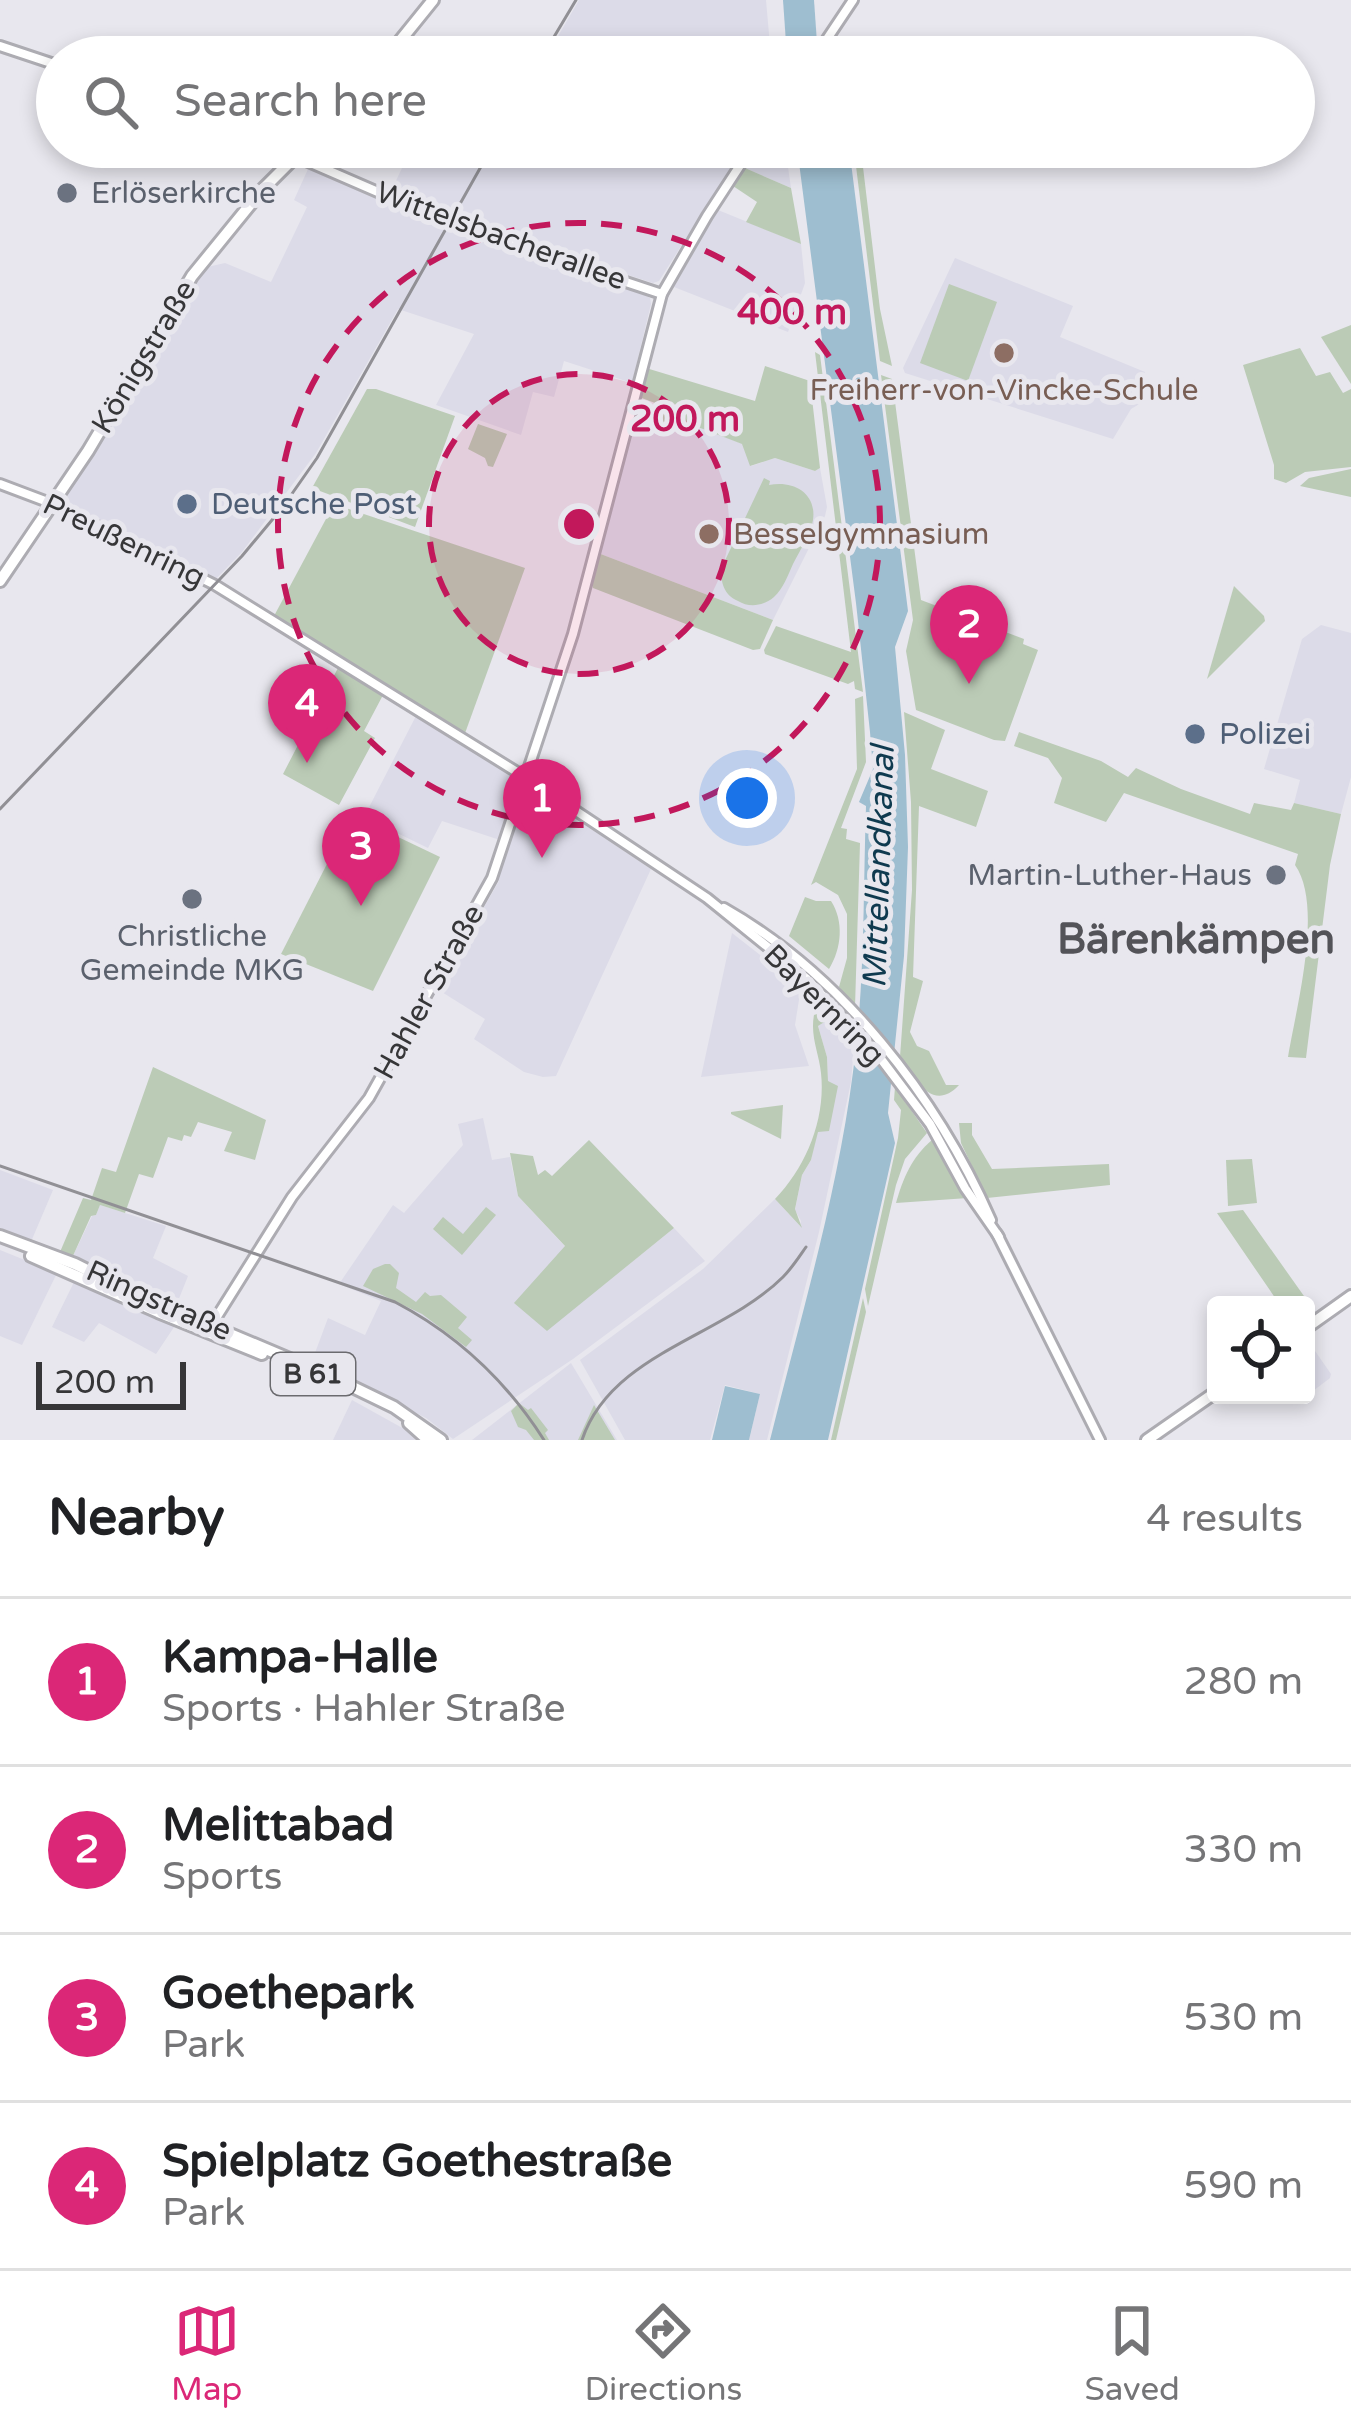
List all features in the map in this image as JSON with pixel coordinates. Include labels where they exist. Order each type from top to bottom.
[{"type":"main road","points":[[404,36],[433,0]]},
{"type":"main road","name":"Königstraße","points":[[0,581],[88,452],[192,275],[284,168]]},
{"type":"main road","name":"Ringstraße","points":[[0,1240],[375,1403],[428,1440]]},
{"type":"main road","points":[[1315,1322],[1351,1296]]},
{"type":"main road","name":"Ringstraße","points":[[209,1329],[373,1396],[441,1440]]},
{"type":"main road","points":[[1147,1440],[1207,1398]]},
{"type":"street","points":[[829,36],[853,0]]},
{"type":"street","points":[[0,46],[36,58]]},
{"type":"street","name":"Wittelsbacherallee","points":[[334,168],[454,225],[662,294]]},
{"type":"street","name":"Hahler Straße","points":[[209,1329],[292,1197],[369,1099],[492,878],[572,634],[662,294],[738,168]]},
{"type":"street","name":"Preußenring","points":[[0,484],[53,504],[245,602]]},
{"type":"street","name":"Bayernring","points":[[245,602],[749,922],[850,1010],[902,1072],[934,1123]]},
{"type":"street","name":"Bayernring","points":[[707,898],[806,978],[934,1123]]},
{"type":"street","points":[[934,1123],[965,1188],[999,1237],[1100,1440]]},
{"type":"shaded area","points":[[579,0],[766,0],[769,36],[558,36]]},
{"type":"shaded area","points":[[402,168],[731,168],[659,281],[653,283],[454,219],[394,192]]},
{"type":"shaded area","points":[[745,168],[788,168],[791,188]]},
{"type":"shaded area","points":[[308,169],[443,226],[643,293],[651,304],[632,383],[564,361],[554,397],[533,392],[521,435],[436,405],[474,334],[398,309],[316,453],[242,552],[213,582],[61,503],[203,268],[225,263],[271,282],[307,207],[294,200]]},
{"type":"shaded area","points":[[718,210],[801,244],[805,283],[788,332],[674,287]]},
{"type":"shaded area","name":"Freiherr-von-Vincke-Schule","points":[[955,258],[1073,306],[1060,337],[1145,372],[1135,392],[1141,403],[1131,409],[1113,439],[905,373],[903,368]]},
{"type":"shaded area","name":"Besselgymnasium","points":[[634,416],[657,425],[668,416],[743,444],[751,466],[775,458],[815,471],[820,468],[825,516],[773,620],[598,553]]},
{"type":"shaded area","points":[[1321,625],[1351,633],[1351,777],[1341,814],[1294,803],[1300,780],[1264,769],[1302,639]]},
{"type":"shaded area","points":[[417,714],[651,869],[556,1076],[524,1072],[474,1039],[485,1019],[437,989],[499,881],[490,872],[500,840],[442,821],[428,848],[364,817]]},
{"type":"shaded area","points":[[732,933],[801,987],[795,1025],[809,1066],[701,1077]]},
{"type":"shaded area","points":[[826,1021],[842,1037],[855,1036],[851,1082],[767,1440],[749,1440],[760,1394],[725,1385],[710,1440],[625,1440],[580,1360],[703,1269],[775,1199],[800,1226],[795,1210],[828,1081],[818,1026]]},
{"type":"shaded area","points":[[483,1118],[492,1160],[510,1157],[518,1196],[602,1286],[674,1228],[705,1261],[573,1359],[453,1439],[426,1418],[312,1361],[328,1318],[365,1335],[381,1301],[339,1284],[393,1205],[404,1213],[463,1145],[458,1124]]},
{"type":"shaded area","points":[[0,1170],[53,1190],[30,1244],[0,1231]]},
{"type":"shaded area","points":[[100,1205],[166,1226],[153,1258],[188,1276],[176,1306],[72,1258]]},
{"type":"shaded area","points":[[0,1250],[57,1273],[22,1345],[0,1336]]},
{"type":"shaded area","points":[[75,1280],[176,1324],[156,1354],[99,1323],[84,1342],[52,1327]]},
{"type":"shaded area","points":[[1315,1351],[1331,1374],[1315,1389]]},
{"type":"shaded area","points":[[571,1363],[617,1440],[472,1440]]},
{"type":"shaded area","points":[[352,1400],[406,1430],[416,1440],[333,1440]]},
{"type":"green space","points":[[745,168],[791,188],[801,244],[746,222],[757,202],[733,186]]},
{"type":"green space","points":[[856,168],[863,168],[880,309],[892,366],[880,361]]},
{"type":"green space","points":[[949,284],[997,302],[968,381],[920,363]]},
{"type":"green space","points":[[1351,325],[1351,384],[1321,337]]},
{"type":"green space","points":[[1300,348],[1316,376],[1330,372],[1343,393],[1351,389],[1351,467],[1305,472],[1286,483],[1274,479],[1274,465],[1243,365]]},
{"type":"green space","points":[[815,352],[820,355],[863,692],[855,689],[854,681],[848,684],[764,650],[776,626],[851,652]]},
{"type":"green space","points":[[765,366],[810,381],[820,468],[815,471],[775,458],[750,466],[742,444],[669,416],[657,425],[663,406],[639,397],[646,368],[755,401]]},
{"type":"green space","points":[[881,375],[892,379],[921,600],[1024,639],[1023,644],[1038,650],[1005,741],[916,710],[906,651],[913,620]]},
{"type":"green space","points":[[367,389],[455,416],[415,527],[312,488]]},
{"type":"green space","points":[[478,424],[507,434],[493,467],[468,449]]},
{"type":"green space","points":[[1351,469],[1351,497],[1300,486],[1309,478]]},
{"type":"green space","points":[[764,478],[769,485],[786,484],[807,495],[813,520],[780,590],[766,602],[752,605],[726,592],[721,569]]},
{"type":"green space","points":[[334,504],[525,568],[464,736],[274,616]]},
{"type":"green space","points":[[598,553],[773,620],[760,649],[593,588]]},
{"type":"green space","points":[[1234,586],[1265,621],[1207,679]]},
{"type":"green space","points":[[339,666],[383,695],[364,731],[375,738],[339,805],[283,774]]},
{"type":"green space","points":[[863,696],[866,762],[841,828],[847,829],[846,839],[860,843],[855,1007],[839,987],[847,958],[847,914],[838,895],[816,882],[811,885],[857,769],[855,699]]},
{"type":"green space","points":[[904,712],[945,730],[931,769],[988,791],[976,827],[919,806],[913,977],[923,981],[910,1032],[917,1046],[929,1051],[946,1085],[959,1085],[940,1096],[925,1089],[900,1057],[912,890]]},
{"type":"green space","points":[[1019,732],[1101,761],[1128,777],[1136,768],[1250,814],[1254,803],[1291,810],[1294,803],[1341,814],[1330,865],[1306,1058],[1288,1057],[1308,931],[1303,883],[1295,865],[1298,854],[1124,793],[1106,822],[1054,803],[1062,778],[1048,758],[1014,746]]},
{"type":"green space","points":[[352,815],[440,857],[373,991],[281,954]]},
{"type":"green space","points":[[805,897],[831,901],[838,917],[839,944],[829,969],[789,936]]},
{"type":"green space","points":[[824,1008],[855,1036],[842,1036],[826,1021],[818,1026],[828,1081],[838,1086],[829,1131],[818,1132],[802,1175],[795,1209],[802,1228],[775,1199],[796,1172],[817,1125],[822,1090],[813,1023],[814,1015]]},
{"type":"green space","points":[[153,1067],[266,1120],[255,1160],[224,1151],[232,1132],[198,1122],[191,1137],[184,1135],[182,1141],[168,1137],[153,1178],[139,1174],[125,1213],[100,1205],[72,1258],[60,1252],[83,1198],[91,1200],[102,1168],[116,1172]]},
{"type":"green space","points":[[895,1087],[927,1133],[905,1159],[896,1185],[868,1306],[865,1289],[898,1138],[901,1110],[894,1100]]},
{"type":"green space","points":[[783,1105],[781,1139],[731,1114],[731,1112]]},
{"type":"green space","points":[[959,1123],[972,1123],[972,1135],[992,1169],[1109,1164],[1110,1185],[987,1198],[961,1143]]},
{"type":"green space","points":[[589,1140],[674,1228],[547,1331],[514,1303],[565,1246],[518,1196],[510,1153],[533,1156],[538,1175],[545,1170],[552,1176]]},
{"type":"green space","points":[[932,1140],[968,1198],[896,1203],[909,1168]]},
{"type":"green space","points":[[1252,1159],[1257,1203],[1228,1206],[1226,1160]]},
{"type":"green space","points":[[486,1207],[496,1215],[462,1255],[433,1229],[443,1217],[463,1234]]},
{"type":"green space","points":[[1243,1210],[1304,1296],[1274,1296],[1217,1213]]},
{"type":"green space","points":[[385,1264],[399,1273],[396,1288],[416,1302],[425,1292],[441,1295],[467,1317],[458,1328],[472,1340],[466,1347],[422,1314],[363,1286],[373,1269]]},
{"type":"green space","points":[[863,1298],[866,1312],[836,1440],[831,1440]]},
{"type":"green space","points":[[519,1403],[531,1408],[548,1430],[549,1440],[534,1440],[518,1427],[511,1411]]},
{"type":"green space","points":[[594,1405],[615,1440],[578,1440]]},
{"type":"water","points":[[783,0],[814,0],[817,36],[786,36]]},
{"type":"water","name":"Mittellandkanal","points":[[800,168],[852,168],[908,611],[895,647],[908,847],[904,956],[888,1113],[895,1143],[828,1440],[770,1440],[817,1258],[857,1039],[866,806],[859,802],[873,769]]},
{"type":"water","points":[[725,1386],[760,1394],[749,1440],[712,1440]]},
{"type":"railway","points":[[555,36],[576,0]]},
{"type":"railway","points":[[0,809],[242,556],[282,508],[317,458],[480,168]]},
{"type":"railway","points":[[0,1166],[395,1302],[478,1361],[514,1398],[544,1440]]},
{"type":"railway","points":[[582,1440],[597,1410],[617,1386],[671,1348],[758,1298],[786,1274],[806,1247]]},
{"type":"place","name":"Erlöserkirche","points":[[67,193]]},
{"type":"place","name":"Freiherr-von-Vincke-Schule","points":[[1004,353]]},
{"type":"place","name":"Deutsche Post","points":[[187,504]]},
{"type":"place","name":"Besselgymnasium","points":[[709,534]]},
{"type":"place","name":"Melittabad","points":[[969,684]]},
{"type":"place","name":"Polizei","points":[[1195,734]]},
{"type":"place","name":"Spielplatz Goethestraße","points":[[307,763]]},
{"type":"place","name":"Kampa-Halle","points":[[542,858]]},
{"type":"place","name":"Martin-Luther-Haus","points":[[1276,875]]},
{"type":"place","name":"Christliche Gemeinde MKG","points":[[192,899]]},
{"type":"place","name":"Goethepark","points":[[361,906]]},
{"type":"district","name":"Bärenkämpen","points":[[1196,939]]}]
